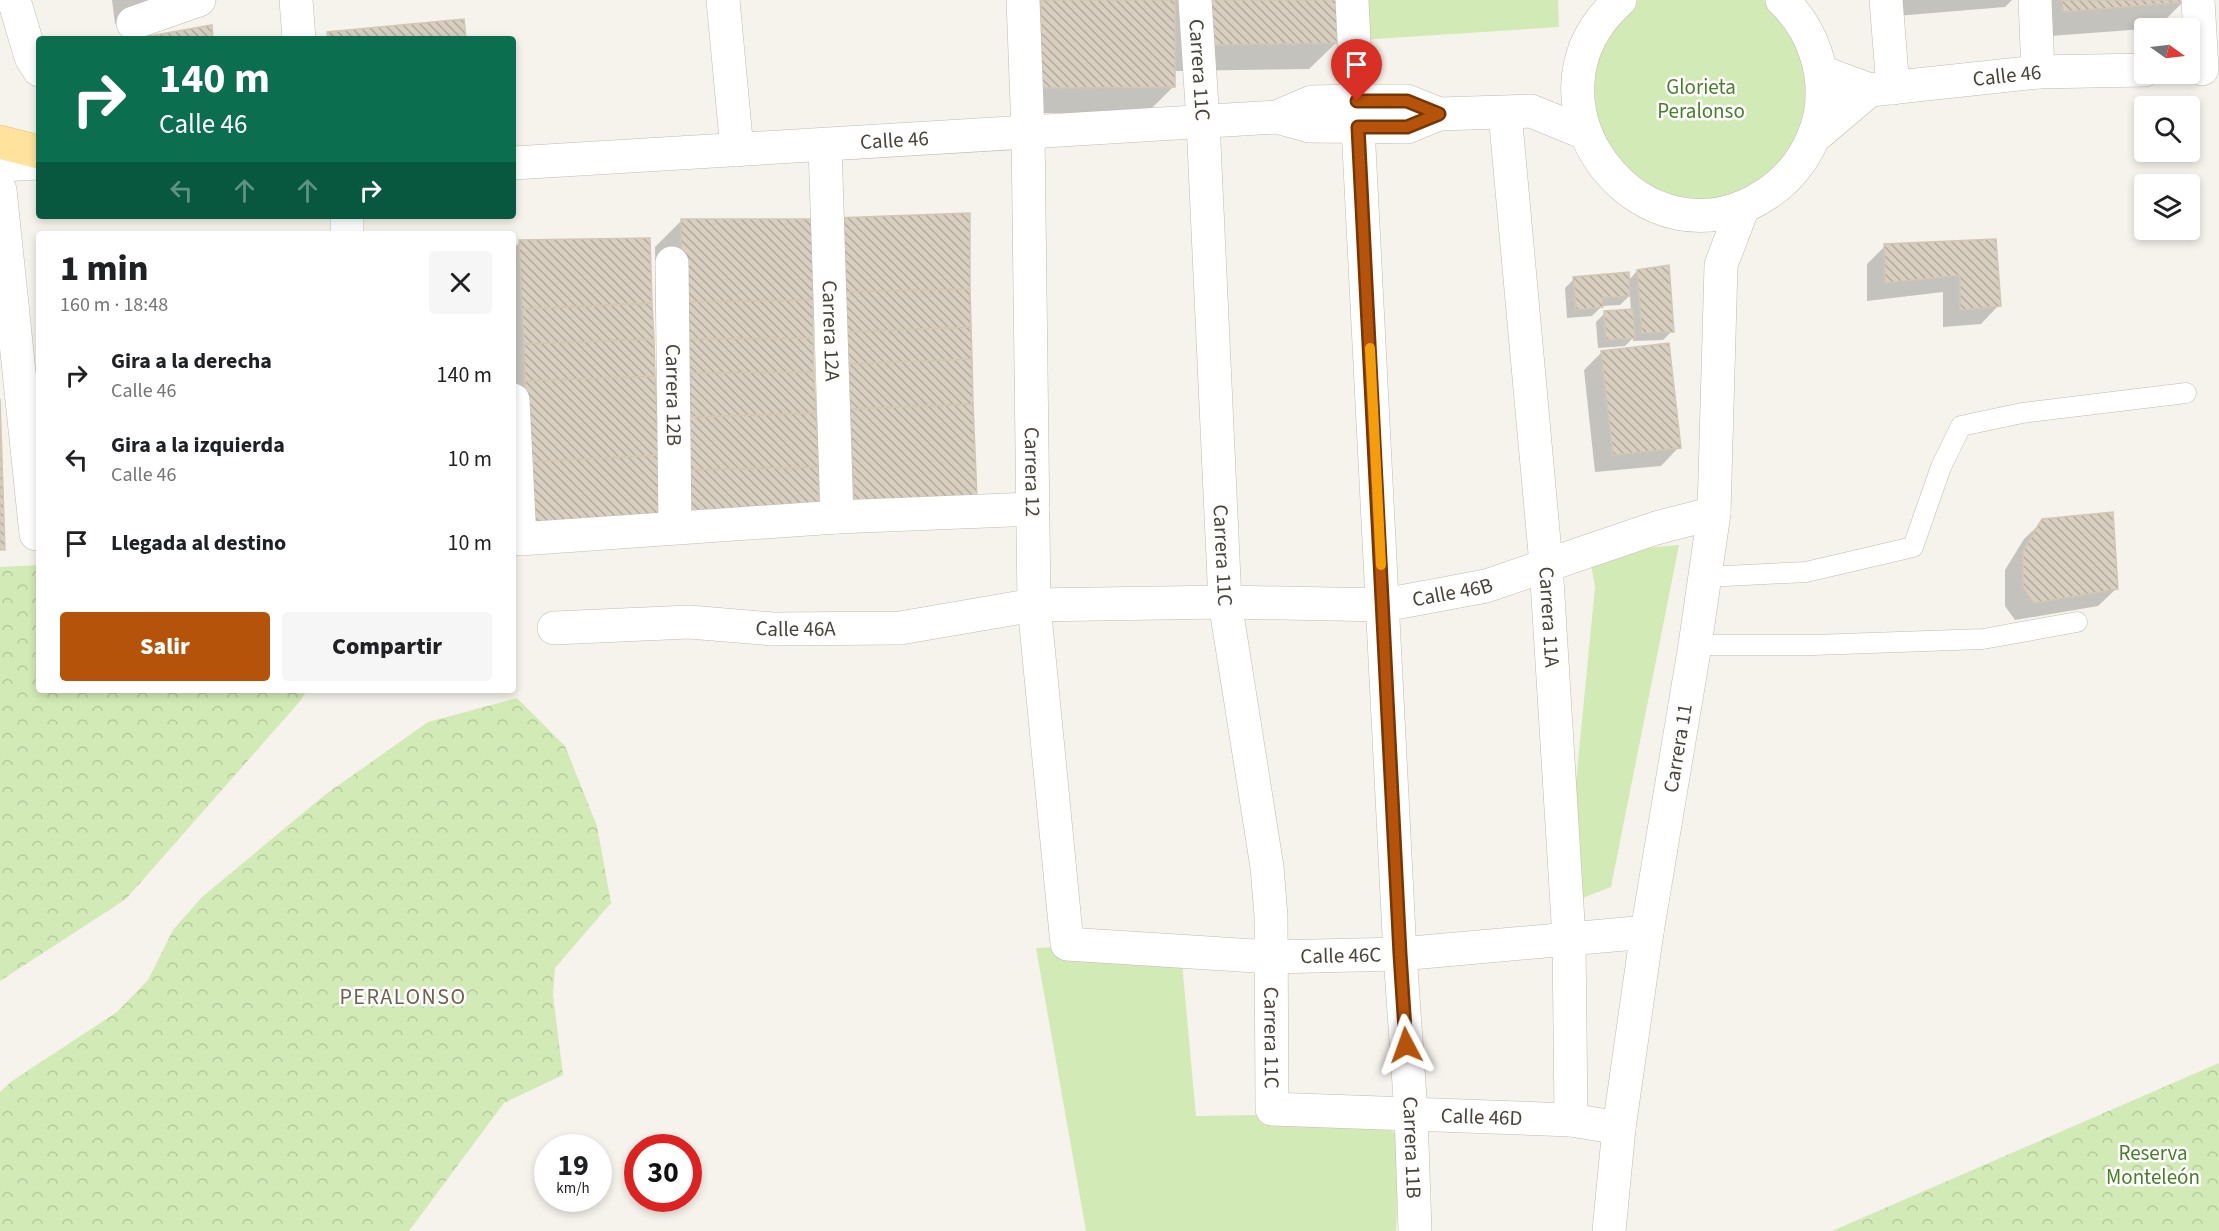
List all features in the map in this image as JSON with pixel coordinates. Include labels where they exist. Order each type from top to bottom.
[{"type":"main road","points":[[0,142],[36,151]]},
{"type":"street","points":[[14,0],[31,57],[36,65]]},
{"type":"street","points":[[133,23],[199,0]]},
{"type":"street","points":[[296,0],[298,36]]},
{"type":"street","points":[[723,0],[737,150]]},
{"type":"street","name":"Carrera 12","points":[[1023,0],[1028,132],[1034,605],[1067,944]]},
{"type":"street","name":"Carrera 11C","points":[[1195,0],[1203,121],[1225,602],[1267,867],[1272,933],[1272,1109]]},
{"type":"street","name":"Carrera 11B","points":[[1352,0],[1400,954],[1411,1113],[1414,1231]]},
{"type":"street","points":[[1620,0],[1600,22],[1590,39],[1580,76],[1579,95],[1585,133],[1602,165],[1627,189],[1658,207],[1692,214],[1718,213],[1743,207],[1758,200],[1786,180],[1806,153],[1813,138],[1822,105],[1821,72],[1812,41],[1795,14],[1782,0]]},
{"type":"street","points":[[1813,138],[1882,89],[1886,0]]},
{"type":"street","points":[[2035,0],[2038,72]]},
{"type":"street","points":[[2198,0],[2204,68]]},
{"type":"street","name":"Calle 46","points":[[1821,72],[1882,89],[2038,72],[2134,70]]},
{"type":"street","points":[[1518,112],[1580,76]]},
{"type":"street","name":"Calle 46","points":[[516,163],[1277,117],[1311,126],[1357,114],[1407,127],[1439,114],[1518,112],[1585,133]]},
{"type":"street","name":"Carrera 11A","points":[[1518,112],[1569,938],[1571,1120]]},
{"type":"street","name":"Carrera 12A","points":[[825,145],[837,517]]},
{"type":"street","points":[[0,165],[36,164]]},
{"type":"street","points":[[0,190],[36,534]]},
{"type":"street","name":"Carrera 11","points":[[1609,1231],[1619,1128],[1647,932],[1695,645],[1714,513],[1721,265],[1743,207]]},
{"type":"street","points":[[1692,214],[1721,265]]},
{"type":"street","name":"Carrera 12B","points":[[672,263],[675,527]]},
{"type":"street","points":[[516,460],[520,539],[837,517],[1033,509]]},
{"type":"street","name":"Calle 46B","points":[[1034,605],[1225,602],[1384,606],[1486,586],[1656,528],[1714,513]]},
{"type":"street","name":"Calle 46A","points":[[554,628],[689,622],[773,629],[900,628],[1034,605]]},
{"type":"street","name":"Calle 46C","points":[[1067,944],[1271,957],[1400,954],[1647,932]]},
{"type":"street","name":"Calle 46D","points":[[1272,1109],[1571,1120],[1619,1128]]},
{"type":"lane","points":[[1705,578],[1806,572],[1913,547],[1941,467],[1961,426],[2022,413],[2186,393]]},
{"type":"lane","points":[[1695,645],[1814,645],[1983,639],[2077,621]]},
{"type":"green space","points":[[1357,0],[1558,0],[1559,27],[1360,40]]},
{"type":"green space","name":"Glorieta Peralonso","points":[[1637,0],[1764,0],[1768,2],[1803,50],[1808,110],[1799,139],[1782,164],[1758,184],[1731,196],[1702,200],[1672,197],[1644,185],[1621,167],[1592,114],[1596,54],[1630,5]]},
{"type":"green space","points":[[1679,545],[1611,887],[1564,905],[1595,587],[1589,553]]},
{"type":"green space","points":[[36,565],[36,693],[305,693],[126,899],[0,981],[0,567]]},
{"type":"green space","points":[[517,698],[565,746],[597,826],[611,903],[555,968],[553,995],[563,1075],[504,1103],[409,1231],[0,1231],[0,1092],[12,1081],[117,1012],[148,980],[173,930],[202,897],[326,794],[428,722]]},
{"type":"green space","points":[[1180,941],[1196,1116],[1363,1113],[1400,1136],[1396,1231],[1086,1231],[1036,948]]},
{"type":"green space","name":"Reserva Monteleón","points":[[2219,1063],[2219,1231],[1832,1231]]},
{"type":"building","points":[[1041,0],[1175,0],[1175,87],[1041,88]]},
{"type":"building","points":[[1199,0],[1337,0],[1337,43],[1200,45]]},
{"type":"building","points":[[2062,0],[2185,0],[2185,2],[2063,12]]},
{"type":"building","points":[[464,19],[466,36],[328,36],[327,32]]},
{"type":"building","points":[[212,25],[213,36],[150,36]]},
{"type":"building","points":[[970,213],[970,289],[838,292],[835,218]]},
{"type":"building","points":[[681,219],[812,219],[813,300],[682,302]]},
{"type":"building","points":[[650,238],[652,303],[522,309],[519,240]]},
{"type":"building","points":[[1996,239],[2001,306],[1960,310],[1960,275],[1885,283],[1884,244]]},
{"type":"building","points":[[1669,265],[1674,332],[1642,333],[1637,270]]},
{"type":"building","points":[[1629,272],[1630,296],[1602,298],[1603,307],[1576,310],[1573,277]]},
{"type":"building","points":[[970,289],[971,327],[846,332],[838,292]]},
{"type":"building","points":[[813,300],[813,338],[688,339],[682,302]]},
{"type":"building","points":[[652,303],[654,339],[524,344],[522,309]]},
{"type":"building","points":[[1633,309],[1635,338],[1606,340],[1604,311]]},
{"type":"building","points":[[971,327],[972,359],[848,364],[846,332]]},
{"type":"building","points":[[813,338],[814,372],[688,373],[688,339]]},
{"type":"building","points":[[654,339],[655,376],[525,381],[524,344]]},
{"type":"building","points":[[1669,343],[1681,448],[1613,455],[1601,351]]},
{"type":"building","points":[[972,359],[973,404],[850,409],[848,364]]},
{"type":"building","points":[[814,372],[816,413],[690,417],[688,373]]},
{"type":"building","points":[[655,376],[659,455],[529,462],[525,381]]},
{"type":"building","points":[[0,399],[5,550],[0,550]]},
{"type":"building","points":[[973,404],[977,498],[854,503],[850,409]]},
{"type":"building","points":[[816,413],[819,467],[690,470],[690,417]]},
{"type":"building","points":[[659,455],[663,518],[532,525],[529,462]]},
{"type":"building","points":[[819,467],[819,509],[691,512],[690,470]]},
{"type":"building","points":[[2113,512],[2118,589],[2034,603],[2023,587],[2023,551],[2042,519]]},
{"type":"slow traffic","points":[[1370,348],[1381,565]]},
{"type":"district","name":"PERALONSO","points":[[403,996]]},
{"type":"route","points":[[1357,101],[1407,101],[1439,114],[1407,127],[1358,127],[1406,1045]]}]
